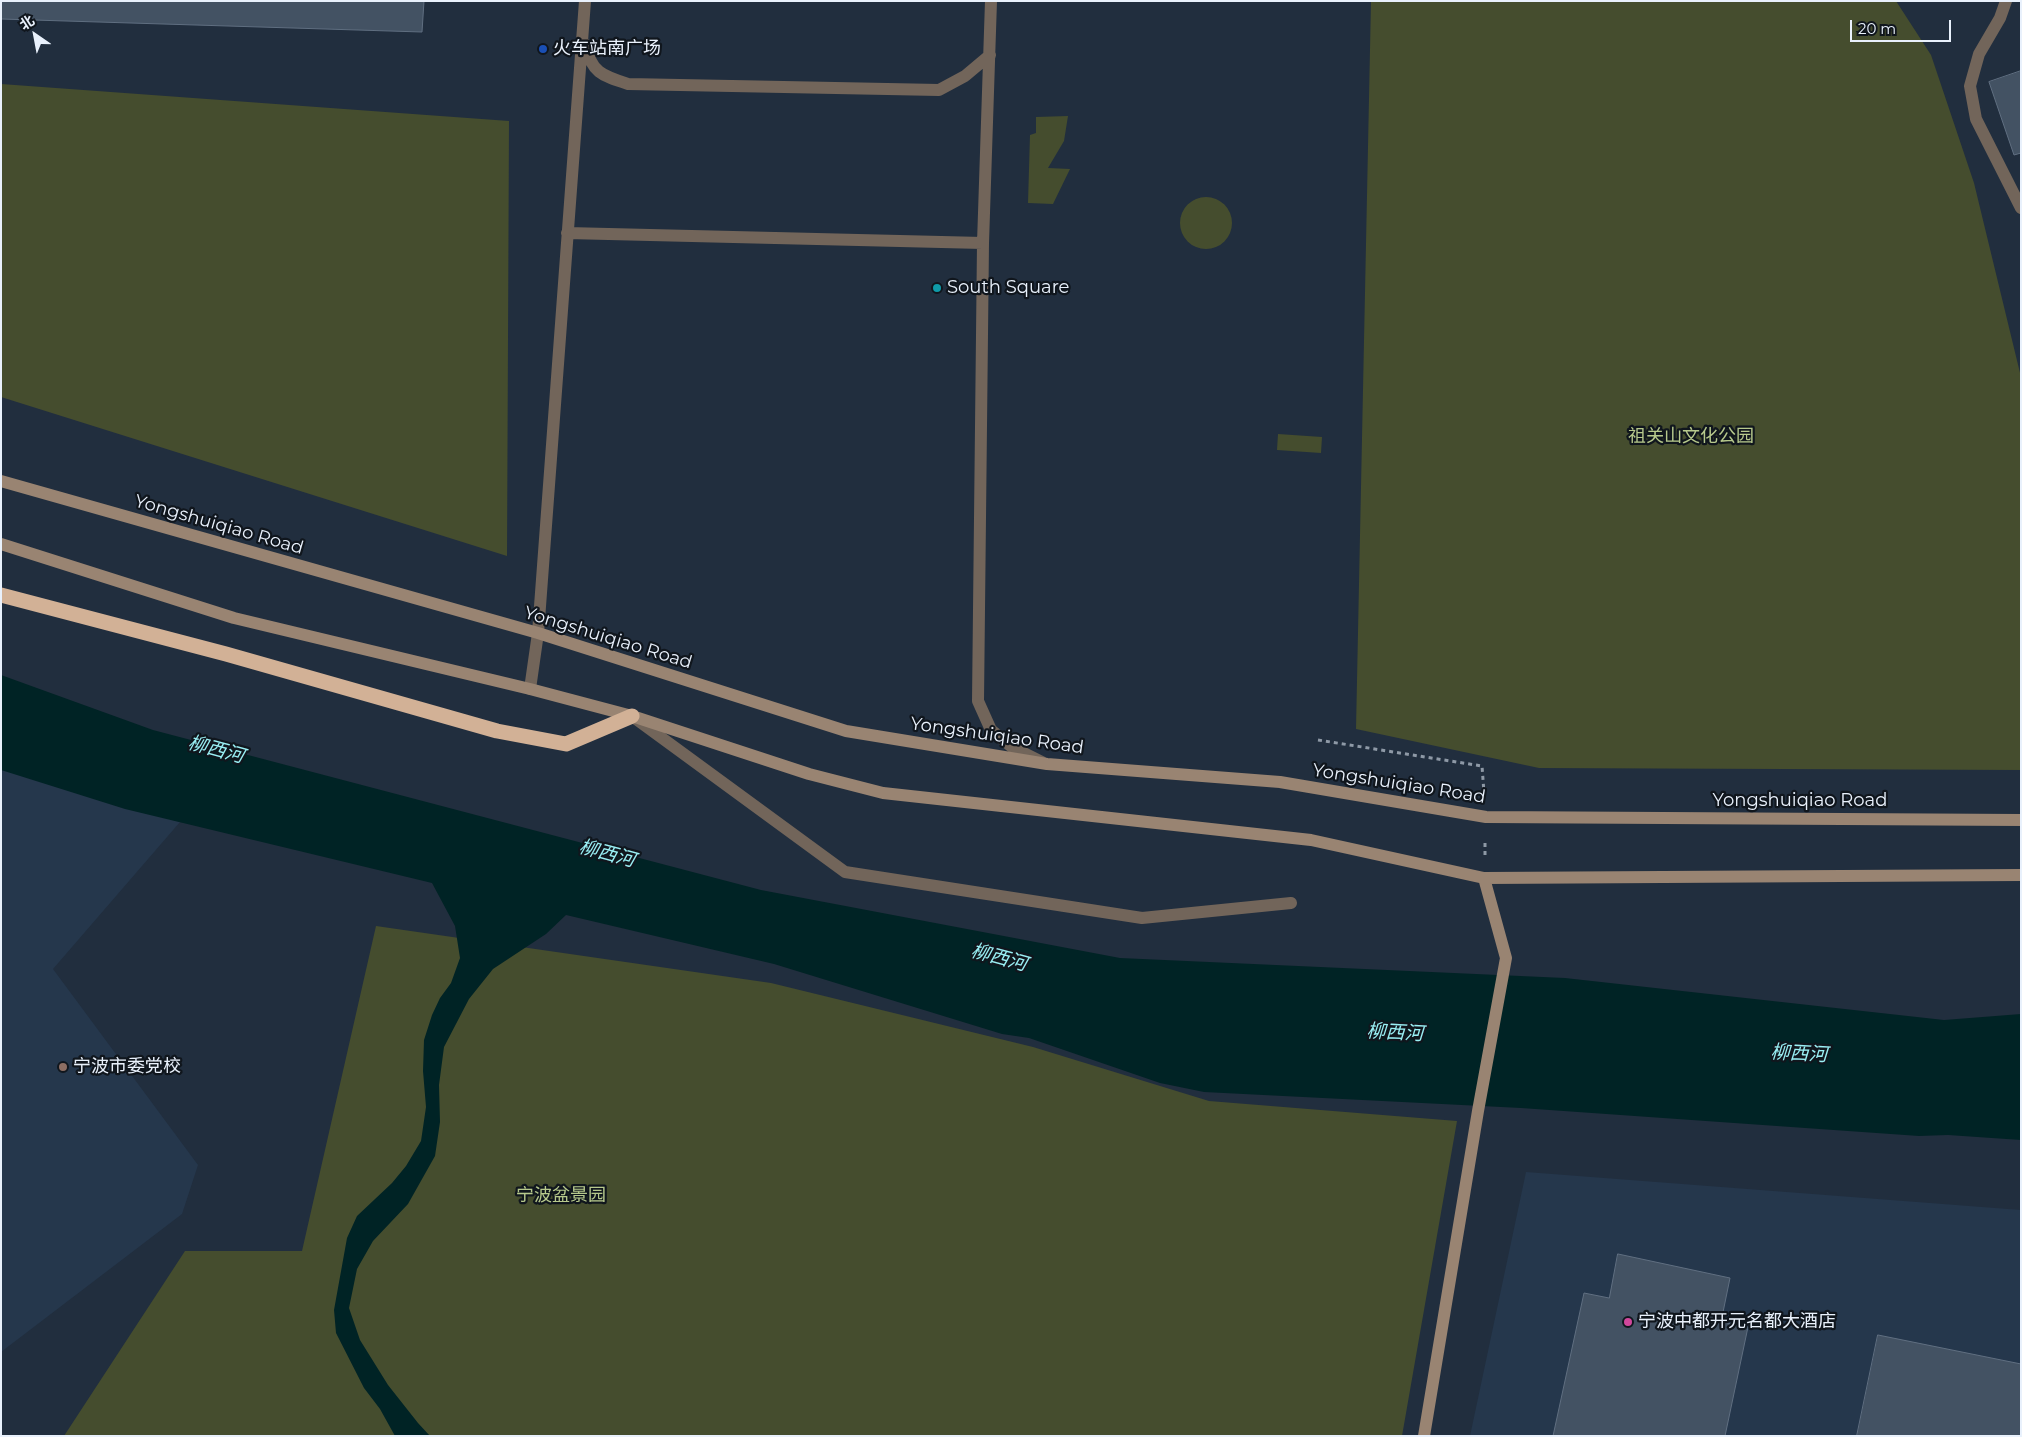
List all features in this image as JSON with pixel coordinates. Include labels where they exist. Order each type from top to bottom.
[{"type":"highway","points":[[1,595],[226,654],[497,731],[566,744],[632,716]]},
{"type":"main road","name":"Yongshuiqiao Road","points":[[1,481],[538,633],[846,731],[1046,764],[1280,782],[1486,817],[2021,820]]},
{"type":"main road","points":[[1,544],[234,618],[530,688],[632,716],[809,774],[883,793],[1311,840],[1484,878],[2021,875]]},
{"type":"main road","points":[[1424,1436],[1478,1110],[1506,958],[1484,878]]},
{"type":"lane","points":[[530,688],[538,633],[584,1]]},
{"type":"lane","points":[[991,1],[983,243],[978,701],[991,730],[1012,747],[1046,764]]},
{"type":"lane","points":[[2006,1],[2000,18],[1979,54],[1970,86],[1976,120],[2021,208]]},
{"type":"lane","points":[[582,31],[588,59],[604,76],[628,84],[939,90],[965,76],[990,55]]},
{"type":"lane","points":[[566,233],[983,243]]},
{"type":"lane","points":[[632,716],[845,872],[1142,918],[1291,903]]},
{"type":"path","points":[[1318,740],[1482,766],[1486,817],[1484,878]]},
{"type":"shaded area","name":"宁波市委党校","points":[[1,767],[180,822],[53,969],[198,1165],[182,1214],[1,1352]]},
{"type":"shaded area","points":[[1526,1172],[2021,1210],[2021,1436],[1470,1436]]},
{"type":"green space","name":"祖关山文化公园","points":[[1371,1],[1896,1],[1931,55],[1974,183],[2021,377],[2021,770],[1539,768],[1356,729]]},
{"type":"green space","points":[[1,84],[509,121],[507,556],[1,397]]},
{"type":"green space","points":[[1068,116],[1064,141],[1048,168],[1070,169],[1053,204],[1028,203],[1030,135],[1036,133],[1036,117]]},
{"type":"green space","points":[[1201,197],[1211,197],[1225,204],[1232,218],[1232,228],[1225,242],[1211,249],[1201,249],[1191,245],[1184,238],[1180,228],[1180,218],[1184,208],[1191,201]]},
{"type":"green space","points":[[1278,434],[1322,437],[1321,453],[1277,450]]},
{"type":"green space","name":"宁波盆景园","points":[[376,926],[771,983],[1033,1047],[1209,1101],[1457,1121],[1402,1436],[64,1436],[185,1251],[302,1251]]},
{"type":"water","name":"柳西河","points":[[1,675],[153,730],[761,890],[1120,958],[1565,978],[1944,1020],[2021,1014],[2021,1140],[1948,1135],[1919,1136],[1521,1108],[1204,1092],[1160,1083],[1029,1038],[1002,1034],[774,964],[566,915],[546,934],[493,969],[469,999],[444,1047],[439,1085],[440,1122],[435,1156],[408,1204],[373,1241],[357,1269],[349,1308],[360,1340],[388,1385],[430,1436],[395,1436],[380,1409],[364,1388],[336,1333],[334,1310],[347,1238],[357,1216],[392,1183],[406,1166],[421,1141],[426,1107],[423,1071],[424,1040],[432,1015],[440,998],[451,983],[460,958],[455,926],[432,883],[125,809],[1,770]]},
{"type":"building","points":[[1,1],[424,1],[422,32],[1,19]]},
{"type":"building","points":[[2021,71],[2021,153],[2014,155],[1989,82]]},
{"type":"building","points":[[1618,1254],[1730,1278],[1721,1322],[1748,1327],[1725,1436],[1553,1436],[1584,1293],[1609,1298]]},
{"type":"building","points":[[1878,1335],[2021,1364],[2021,1436],[1857,1436]]},
{"type":"place","name":"火车站南广场","points":[[543,49]]},
{"type":"place","name":"South Square","points":[[937,288]]},
{"type":"place","name":"宁波市委党校","points":[[63,1067]]},
{"type":"place","name":"宁波中都开元名都大酒店","points":[[1628,1322]]}]
